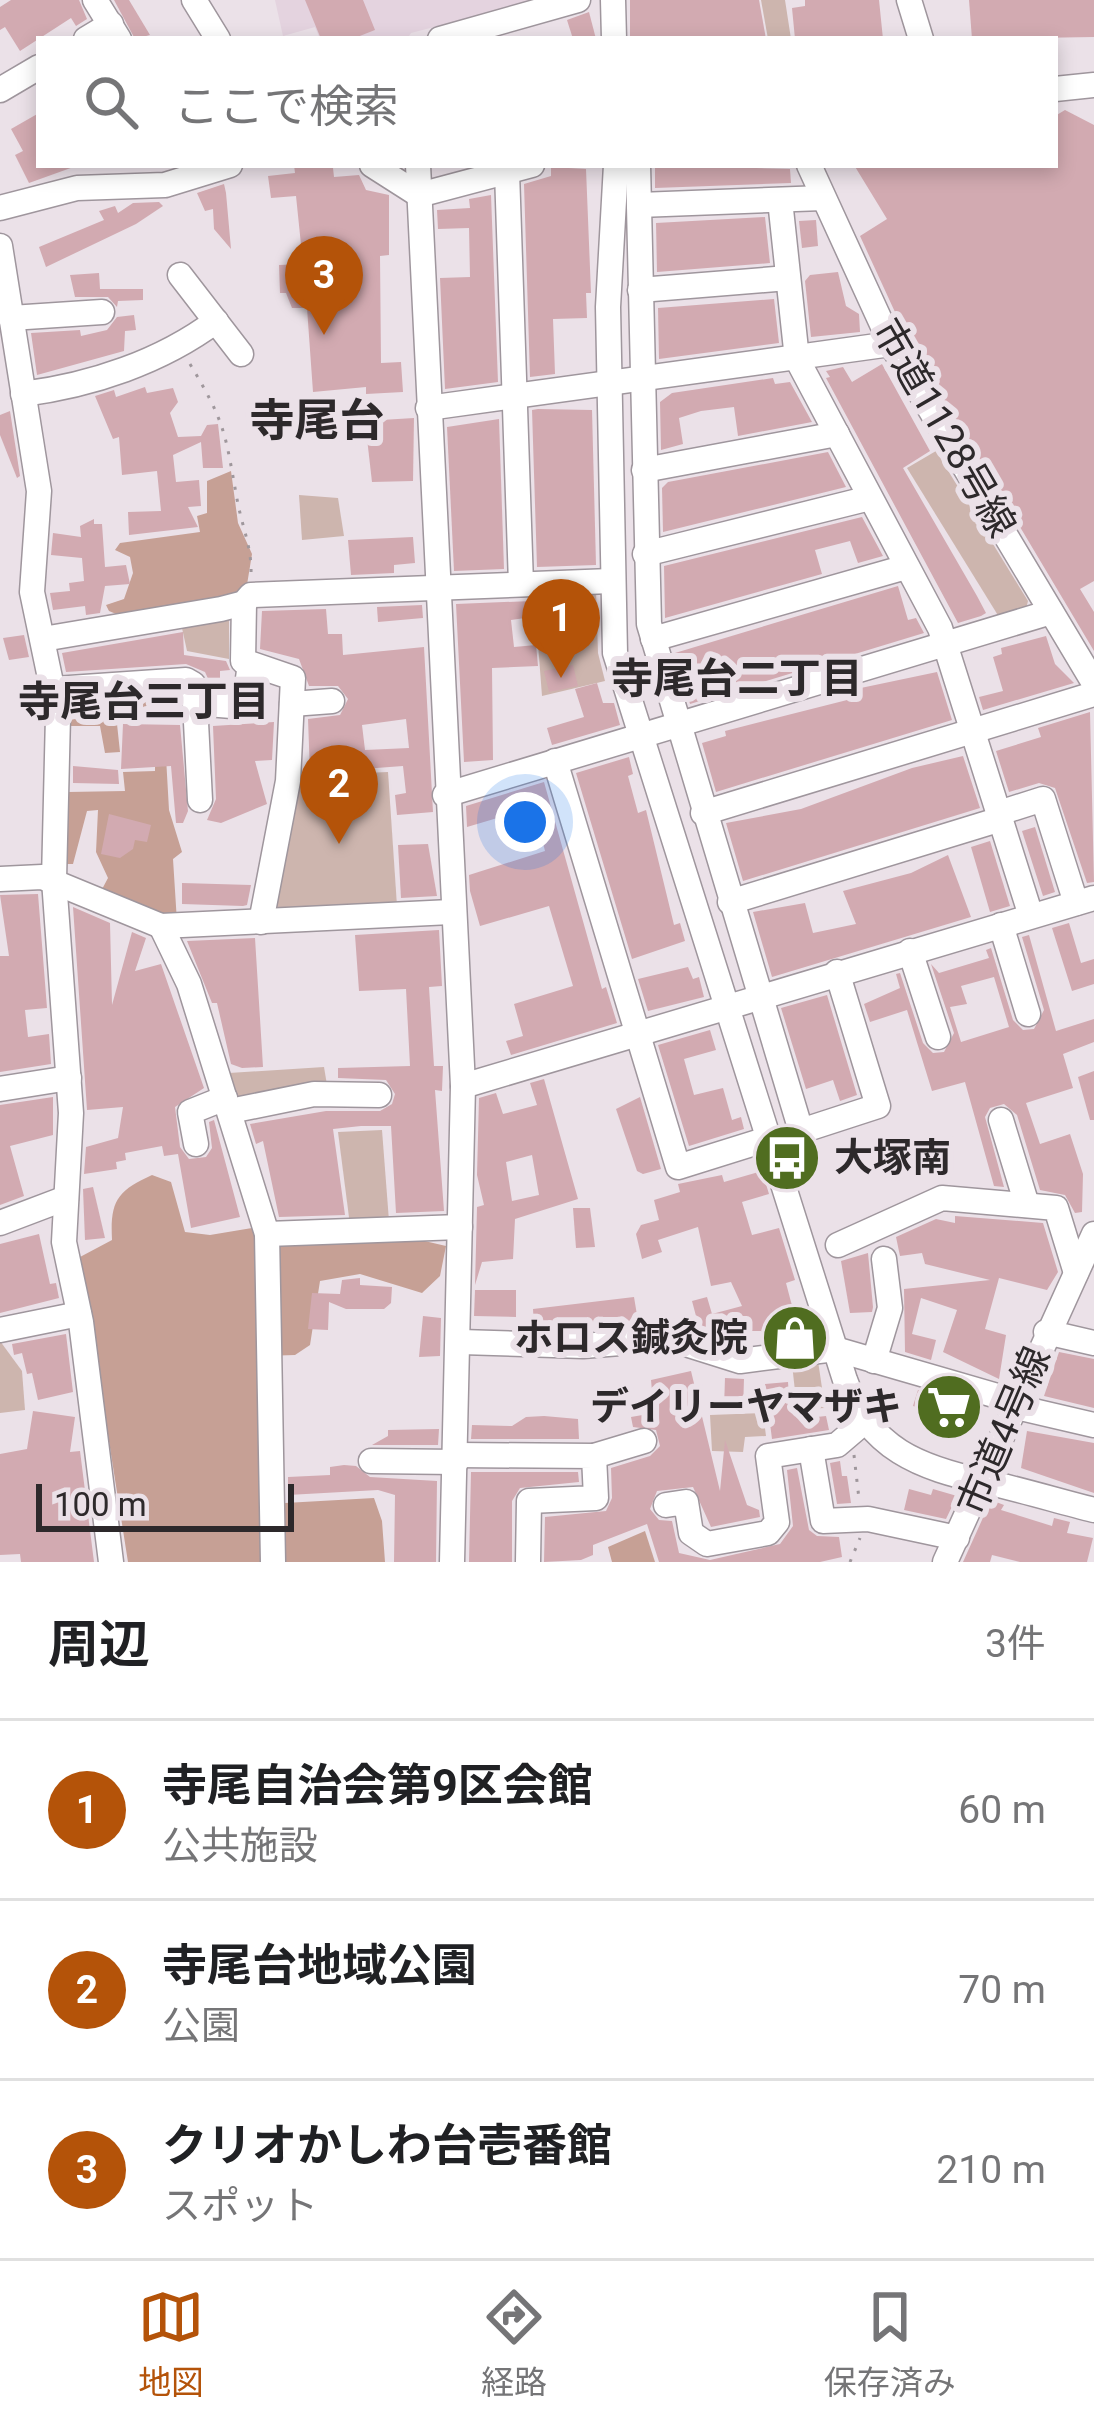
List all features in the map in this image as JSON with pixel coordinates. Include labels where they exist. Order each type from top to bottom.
[{"type":"street","points":[[95,0],[115,32]]},
{"type":"street","points":[[194,0],[216,36]]},
{"type":"street","points":[[451,36],[578,0]]},
{"type":"street","points":[[613,0],[614,36]]},
{"type":"street","points":[[909,0],[921,36]]},
{"type":"street","points":[[0,90],[36,69]]},
{"type":"street","points":[[1058,89],[1094,85]]},
{"type":"street","points":[[0,208],[77,188],[165,185],[220,168]]},
{"type":"street","points":[[378,168],[418,195],[521,168]]},
{"type":"street","points":[[418,168],[445,795],[463,1086],[461,1342],[452,1562]]},
{"type":"street","points":[[616,168],[609,383],[615,653],[836,1349],[864,1422],[904,1458],[1094,1510]]},
{"type":"street","points":[[638,168],[646,554],[653,639],[801,1131],[878,1106],[837,972]]},
{"type":"street","name":"市道1128号線","points":[[810,168],[891,344],[1094,683]]},
{"type":"street","points":[[507,172],[521,584]]},
{"type":"street","points":[[639,205],[823,198]]},
{"type":"street","points":[[780,200],[797,358],[945,642],[1030,916]]},
{"type":"street","points":[[1,257],[38,491],[31,573],[55,689],[54,880],[69,1078],[64,1242],[80,1314],[111,1562]]},
{"type":"street","points":[[180,275],[241,353]]},
{"type":"street","points":[[640,290],[788,278]]},
{"type":"street","points":[[11,319],[102,312]]},
{"type":"street","points":[[23,394],[56,390],[181,346],[216,321]]},
{"type":"street","points":[[428,408],[891,344]]},
{"type":"street","points":[[644,470],[837,434]]},
{"type":"street","points":[[646,554],[870,499]]},
{"type":"street","points":[[653,639],[906,567]]},
{"type":"street","points":[[43,639],[248,599],[611,581]]},
{"type":"street","points":[[248,599],[243,661],[293,679],[288,781],[261,922]]},
{"type":"street","points":[[445,795],[1051,612]]},
{"type":"street","points":[[195,703],[244,707],[250,664]]},
{"type":"street","points":[[55,689],[186,680],[193,684],[200,800]]},
{"type":"street","points":[[703,813],[1094,694]]},
{"type":"street","points":[[292,704],[332,701]]},
{"type":"street","points":[[555,761],[678,1167],[771,1138]]},
{"type":"street","points":[[463,1086],[724,1004],[1085,900],[1043,799],[730,902]]},
{"type":"street","points":[[0,879],[54,880],[161,926],[451,912]]},
{"type":"street","points":[[1001,925],[1028,1014]]},
{"type":"street","points":[[161,926],[189,984],[267,1234],[273,1562]]},
{"type":"street","points":[[910,951],[938,1037]]},
{"type":"street","points":[[0,1089],[69,1078]]},
{"type":"street","points":[[196,1144],[190,1112],[314,1094],[379,1095]]},
{"type":"street","points":[[1001,1120],[1028,1205]]},
{"type":"street","points":[[0,1222],[67,1198]]},
{"type":"street","points":[[838,1244],[942,1198],[1056,1208],[1076,1273]]},
{"type":"street","points":[[267,1234],[460,1227]]},
{"type":"street","name":"市道4号線","points":[[945,1562],[1094,1234]]},
{"type":"street","points":[[874,1361],[890,1309],[884,1259]]},
{"type":"street","points":[[0,1330],[80,1314]]},
{"type":"street","points":[[1046,1332],[1094,1343]]},
{"type":"street","points":[[461,1342],[583,1346],[670,1339],[740,1361],[836,1349],[1094,1425]]},
{"type":"street","points":[[666,1505],[686,1502],[692,1533],[707,1544],[768,1533],[777,1522],[768,1456],[837,1444],[864,1422]]},
{"type":"street","points":[[371,1461],[594,1456],[644,1442]]},
{"type":"street","points":[[811,1449],[823,1521],[868,1519],[957,1538]]},
{"type":"street","points":[[528,1562],[530,1501],[596,1498],[594,1456]]},
{"type":"path","points":[[181,346],[220,412],[232,451],[238,501],[252,547],[248,599]]},
{"type":"shaded area","points":[[275,0],[539,0],[409,36],[319,36],[315,27],[283,36]]},
{"type":"shaded area","points":[[761,0],[785,0],[791,36],[767,36]]},
{"type":"shaded area","points":[[936,451],[1028,601],[1026,609],[999,617],[907,468]]},
{"type":"shaded area","points":[[231,471],[238,523],[252,554],[245,597],[121,616],[109,611],[106,605],[124,599],[133,573],[130,557],[115,550],[120,543],[200,532],[197,516],[207,513],[207,481]]},
{"type":"shaded area","points":[[299,495],[338,498],[344,536],[302,540]]},
{"type":"shaded area","points":[[534,591],[596,591],[598,653],[605,681],[542,696]]},
{"type":"shaded area","points":[[229,611],[229,659],[187,651],[180,619]]},
{"type":"shaded area","points":[[189,692],[190,715],[117,724],[120,752],[105,753],[100,726],[69,726],[67,696]]},
{"type":"shaded area","points":[[166,757],[169,810],[182,852],[173,859],[177,922],[100,893],[108,878],[96,852],[98,810],[87,811],[73,864],[65,864],[68,792],[125,791],[123,772],[155,771],[155,758]]},
{"type":"shaded area","points":[[388,772],[397,906],[273,914],[293,776]]},
{"type":"shaded area","points":[[324,1067],[327,1085],[236,1099],[229,1073]]},
{"type":"shaded area","points":[[382,1130],[389,1221],[350,1225],[338,1132]]},
{"type":"shaded area","points":[[152,1175],[171,1182],[185,1232],[210,1235],[252,1228],[260,1245],[416,1239],[446,1246],[440,1276],[422,1293],[360,1274],[320,1281],[310,1345],[295,1355],[264,1356],[262,1496],[285,1503],[374,1498],[382,1521],[385,1562],[128,1562],[80,1257],[112,1240],[118,1199]]},
{"type":"shaded area","points":[[0,1341],[22,1371],[25,1410],[0,1413]]},
{"type":"shaded area","points":[[818,1361],[825,1408],[797,1409],[792,1364]]},
{"type":"shaded area","points":[[763,1413],[766,1436],[745,1437],[743,1452],[712,1451],[710,1415]]},
{"type":"shaded area","points":[[645,1531],[655,1562],[612,1562],[608,1547]]},
{"type":"building","points":[[11,0],[79,0],[87,19],[76,26],[71,18],[36,36],[20,51],[5,27],[0,30],[0,7]]},
{"type":"building","points":[[114,0],[129,0],[150,35],[133,36]]},
{"type":"building","points":[[305,0],[363,0],[375,30],[360,36],[320,36]]},
{"type":"building","points":[[630,0],[759,0],[765,36],[630,36]]},
{"type":"building","points":[[805,0],[879,0],[883,36],[795,36],[792,8],[805,6]]},
{"type":"building","points":[[969,0],[1094,0],[1094,37],[972,36]]},
{"type":"building","points":[[589,12],[595,36],[572,36],[567,20]]},
{"type":"building","points":[[1065,110],[1094,125],[1094,581],[1080,589],[1094,612],[1094,651],[906,336],[860,236],[887,219],[856,168],[1058,168],[1058,114]]},
{"type":"building","points":[[36,115],[36,168],[71,168],[29,183],[15,155],[23,151],[11,129]]},
{"type":"building","points":[[294,168],[333,168],[334,177],[359,175],[366,190],[389,195],[389,255],[380,256],[381,363],[401,362],[403,392],[366,394],[366,387],[313,392],[307,308],[292,308],[286,293],[280,293],[279,265],[303,264],[296,196],[271,198],[268,176],[295,173]]},
{"type":"building","points":[[551,168],[586,169],[591,293],[586,293],[587,318],[553,319],[555,374],[530,377],[524,184],[551,176]]},
{"type":"building","points":[[655,168],[790,169],[791,183],[655,188]]},
{"type":"building","points":[[224,184],[231,249],[214,229],[213,209],[205,211],[197,193]]},
{"type":"building","points":[[491,195],[498,382],[445,389],[440,278],[470,277],[469,228],[438,229],[437,210],[470,208],[469,199]]},
{"type":"building","points":[[133,203],[163,206],[136,224],[46,267],[39,247],[104,220],[99,211],[115,206],[118,213]]},
{"type":"building","points":[[765,217],[770,263],[657,272],[656,223]]},
{"type":"building","points":[[816,220],[818,246],[802,248],[799,221]]},
{"type":"building","points":[[838,272],[846,306],[859,314],[860,332],[811,337],[805,281],[810,275]]},
{"type":"building","points":[[99,273],[100,289],[143,289],[143,300],[118,301],[117,307],[108,297],[75,297],[70,275]]},
{"type":"building","points":[[774,299],[779,343],[659,359],[658,308]]},
{"type":"building","points":[[134,315],[136,330],[125,331],[124,351],[37,375],[31,333],[80,330],[81,336],[107,330],[117,317]]},
{"type":"building","points":[[882,364],[930,451],[903,468],[986,613],[981,616],[958,623],[826,378],[830,377],[826,371],[843,367],[852,382]]},
{"type":"building","points":[[773,378],[775,384],[790,382],[812,422],[738,436],[734,407],[701,411],[679,418],[683,444],[661,450],[660,402],[672,393]]},
{"type":"building","points":[[145,387],[147,393],[173,388],[178,402],[170,413],[178,437],[201,436],[207,425],[218,424],[223,468],[203,468],[201,442],[173,455],[176,482],[199,480],[201,506],[188,507],[198,527],[129,535],[128,512],[161,511],[157,471],[122,475],[119,437],[113,439],[95,396],[114,390],[116,397]]},
{"type":"building","points":[[532,410],[592,410],[596,565],[537,567]]},
{"type":"building","points":[[10,411],[17,478],[0,435],[0,415]]},
{"type":"building","points":[[414,418],[413,481],[372,482],[365,421]]},
{"type":"building","points":[[499,419],[504,569],[454,571],[447,427]]},
{"type":"building","points":[[828,452],[846,487],[663,532],[662,488],[668,482]]},
{"type":"building","points":[[862,517],[883,556],[858,563],[850,541],[815,550],[822,574],[665,618],[664,566]]},
{"type":"building","points":[[94,519],[94,524],[102,524],[105,567],[126,565],[130,584],[105,586],[100,613],[86,615],[85,606],[53,610],[50,593],[70,591],[69,583],[84,581],[82,558],[51,555],[53,533],[81,537],[80,526]]},
{"type":"building","points":[[413,537],[415,563],[394,565],[394,573],[351,575],[348,540]]},
{"type":"building","points":[[898,586],[908,620],[916,618],[924,633],[690,704],[675,653]]},
{"type":"building","points":[[532,601],[532,617],[511,620],[514,647],[536,645],[538,666],[492,668],[493,760],[464,762],[456,604]]},
{"type":"building","points":[[422,605],[423,618],[378,622],[377,607]]},
{"type":"building","points":[[326,609],[328,634],[342,634],[343,655],[424,647],[433,812],[397,815],[395,795],[406,793],[403,766],[310,773],[308,719],[340,715],[348,699],[338,686],[309,686],[299,659],[260,649],[262,611]],"holes":[[[406,719],[409,748],[365,750],[362,725]]]},
{"type":"building","points":[[183,632],[184,655],[226,661],[230,670],[220,671],[220,684],[210,683],[205,672],[186,664],[66,672],[62,653]]},
{"type":"building","points":[[24,635],[29,657],[9,660],[3,638]]},
{"type":"building","points":[[1046,636],[1055,664],[1074,683],[983,710],[979,697],[1003,691],[993,657],[1002,654],[1001,648]]},
{"type":"building","points":[[573,665],[578,686],[549,692],[544,671]]},
{"type":"building","points":[[937,672],[952,720],[716,792],[702,743],[726,736],[725,731],[855,698],[856,689]]},
{"type":"building","points":[[597,683],[603,703],[614,703],[620,725],[552,745],[547,728],[584,717],[575,689]]},
{"type":"building","points":[[1090,712],[1094,882],[1087,883],[1055,788],[1039,783],[1009,792],[996,751],[1041,737],[1038,728]]},
{"type":"building","points":[[274,722],[272,760],[255,761],[267,804],[221,823],[207,820],[216,799],[213,726]]},
{"type":"building","points":[[123,724],[180,725],[188,811],[183,823],[176,823],[171,766],[121,769]]},
{"type":"building","points":[[963,756],[980,808],[743,881],[726,823],[801,809],[912,768]]},
{"type":"building","points":[[629,757],[633,774],[628,776],[638,813],[646,810],[674,925],[680,923],[685,941],[632,959],[576,773]]},
{"type":"building","points":[[73,766],[118,770],[119,784],[73,783]]},
{"type":"building","points":[[544,782],[602,989],[606,987],[617,1023],[511,1055],[506,1041],[523,1036],[514,1004],[573,986],[549,906],[480,926],[470,891],[469,875],[545,851],[534,807],[467,827],[466,806]]},
{"type":"building","points":[[109,814],[151,825],[147,842],[135,840],[133,849],[120,858],[101,854]]},
{"type":"building","points":[[1035,827],[1055,892],[1043,896],[1022,831]]},
{"type":"building","points":[[990,841],[1010,906],[990,912],[971,847]]},
{"type":"building","points":[[428,844],[437,896],[401,898],[398,845]]},
{"type":"building","points":[[948,855],[971,917],[772,977],[753,912],[805,903],[813,933],[856,924],[843,891],[911,873]]},
{"type":"building","points":[[182,883],[251,885],[243,906],[182,904]]},
{"type":"building","points":[[38,894],[47,1008],[25,1010],[28,1037],[49,1034],[51,1064],[0,1072],[0,956],[9,956],[0,895]]},
{"type":"building","points":[[73,907],[110,923],[112,1005],[132,932],[146,938],[135,971],[161,964],[204,1088],[175,1107],[180,1147],[189,1159],[206,1157],[212,1148],[209,1122],[214,1120],[240,1217],[191,1228],[178,1154],[164,1156],[162,1146],[125,1153],[126,1160],[116,1162],[117,1169],[84,1174],[86,1147],[118,1138],[123,1107],[87,1110]]},
{"type":"building","points":[[1069,923],[1081,963],[1094,959],[1094,984],[1072,991],[1052,928]]},
{"type":"building","points":[[439,930],[442,986],[429,987],[434,1066],[443,1066],[442,1091],[435,1090],[444,1211],[396,1213],[391,1126],[361,1126],[333,1129],[345,1215],[279,1217],[263,1141],[256,1144],[250,1124],[326,1111],[380,1111],[392,1104],[395,1094],[386,1080],[338,1078],[338,1068],[410,1066],[406,989],[359,991],[355,935]]},
{"type":"building","points":[[1029,935],[1056,1031],[1094,1019],[1094,1042],[1063,1054],[1073,1088],[1026,1103],[1040,1144],[1070,1134],[1083,1174],[1082,1212],[1075,1213],[1065,1195],[1040,1190],[1017,1115],[1004,1104],[990,1108],[985,1117],[1004,1187],[994,1186],[965,1082],[932,1091],[907,1010],[870,1022],[864,1004],[900,988],[896,974],[900,973],[923,1043],[933,1053],[944,1052],[954,1033],[931,964],[939,973],[989,958],[986,950],[991,948],[1013,1020],[1023,1030],[1034,1029],[1044,1010],[1022,937]],"holes":[[[994,977],[1009,1027],[961,1042],[950,1007],[967,1004],[961,986]]]},
{"type":"building","points":[[255,938],[263,1067],[242,1068],[231,1064],[217,1003],[212,1003],[187,941]]},
{"type":"building","points":[[688,967],[693,979],[699,977],[704,997],[648,1011],[638,979]]},
{"type":"building","points":[[827,995],[857,1095],[840,1101],[833,1080],[806,1089],[781,1008]]},
{"type":"building","points":[[710,1030],[716,1050],[684,1059],[694,1095],[723,1088],[732,1120],[741,1117],[744,1129],[689,1146],[658,1045]]},
{"type":"building","points":[[1094,1071],[1094,1120],[1090,1120],[1078,1077]]},
{"type":"building","points":[[544,1079],[578,1199],[515,1219],[513,1259],[482,1262],[475,1285],[477,1207],[484,1205],[477,1175],[479,1098],[496,1093],[503,1114],[537,1105],[530,1083]],"holes":[[[532,1155],[539,1195],[512,1201],[506,1162]]]},
{"type":"building","points":[[53,1097],[53,1135],[10,1146],[24,1196],[0,1205],[0,1105]]},
{"type":"building","points":[[640,1097],[661,1169],[643,1174],[637,1171],[616,1109]]},
{"type":"building","points":[[762,1171],[769,1194],[742,1202],[752,1235],[779,1228],[795,1280],[786,1283],[791,1302],[799,1325],[806,1323],[810,1335],[762,1342],[761,1331],[737,1331],[734,1323],[700,1331],[692,1301],[707,1297],[712,1314],[742,1306],[731,1282],[711,1286],[698,1227],[658,1240],[662,1252],[642,1259],[636,1234],[641,1225],[659,1220],[654,1200],[680,1192],[678,1184],[722,1175],[724,1182]]},
{"type":"building","points":[[93,1187],[105,1238],[85,1240],[83,1189]]},
{"type":"building","points":[[573,1208],[590,1208],[595,1247],[576,1248]]},
{"type":"building","points":[[955,1216],[1043,1223],[1058,1272],[1047,1290],[999,1278],[985,1329],[1006,1335],[999,1379],[943,1352],[957,1310],[921,1298],[912,1334],[936,1340],[931,1360],[905,1352],[904,1289],[990,1280],[925,1264],[922,1253],[900,1256],[896,1237],[936,1219],[955,1223]]},
{"type":"building","points":[[39,1234],[50,1284],[56,1283],[59,1298],[0,1313],[0,1244]]},
{"type":"building","points":[[868,1253],[872,1312],[850,1313],[841,1261]]},
{"type":"building","points":[[360,1278],[360,1285],[392,1287],[391,1303],[384,1309],[346,1309],[329,1302],[328,1330],[308,1329],[312,1293],[340,1294],[342,1280]]},
{"type":"building","points":[[475,1290],[516,1290],[516,1317],[474,1316]]},
{"type":"building","points":[[634,1297],[638,1321],[599,1323],[583,1329],[534,1328],[533,1309]]},
{"type":"building","points":[[423,1316],[441,1318],[440,1356],[419,1357]]},
{"type":"building","points":[[66,1334],[73,1392],[38,1400],[32,1373],[27,1374],[22,1353],[14,1355],[12,1344]]},
{"type":"building","points":[[1059,1352],[1094,1359],[1094,1408],[1044,1396]]},
{"type":"building","points":[[691,1371],[720,1491],[725,1440],[747,1505],[759,1510],[760,1517],[711,1527],[693,1487],[657,1491],[650,1509],[659,1520],[672,1521],[679,1553],[710,1560],[780,1544],[793,1526],[787,1470],[797,1468],[809,1530],[817,1536],[839,1537],[842,1557],[820,1562],[659,1562],[647,1524],[593,1545],[593,1555],[581,1560],[544,1562],[545,1517],[606,1511],[612,1498],[611,1468],[650,1456],[660,1446],[656,1430],[633,1427],[631,1417],[654,1413],[651,1380]]},
{"type":"building","points":[[725,1378],[744,1379],[743,1409],[724,1408]]},
{"type":"building","points":[[788,1382],[790,1411],[807,1412],[808,1418],[826,1416],[829,1430],[772,1439],[765,1384]]},
{"type":"building","points":[[918,1390],[978,1408],[974,1424],[913,1406]]},
{"type":"building","points":[[33,1411],[75,1417],[70,1452],[80,1451],[94,1562],[21,1562],[20,1554],[0,1555],[0,1454],[27,1449]]},
{"type":"building","points":[[526,1417],[578,1419],[579,1439],[471,1439],[472,1425],[512,1426]]},
{"type":"building","points":[[439,1429],[438,1445],[372,1445],[388,1436],[388,1430]]},
{"type":"building","points":[[1027,1431],[1094,1443],[1094,1493],[1021,1468]]},
{"type":"building","points":[[840,1461],[851,1503],[837,1504],[830,1463]]},
{"type":"building","points":[[356,1466],[370,1477],[437,1481],[436,1562],[394,1562],[395,1495],[378,1490],[288,1495],[288,1477],[330,1475],[330,1467]]},
{"type":"building","points":[[471,1472],[578,1472],[579,1482],[520,1488],[512,1501],[512,1562],[469,1562]]},
{"type":"building","points":[[909,1489],[957,1496],[946,1519],[904,1510]]},
{"type":"building","points":[[991,1500],[1004,1505],[1001,1510],[1052,1526],[1054,1518],[1070,1522],[1067,1533],[1093,1538],[1087,1562],[1020,1562],[992,1555],[990,1562],[963,1562]]},
{"type":"place","name":"クリオかしわ台壱番館","points":[[324,335]]},
{"type":"place","name":"寺尾自治会第9区会館","points":[[561,678]]},
{"type":"place","name":"寺尾台地域公園","points":[[339,844]]},
{"type":"place","name":"大塚南","points":[[787,1158]]},
{"type":"place","name":"ホロス鍼灸院","points":[[795,1338]]},
{"type":"place","name":"デイリーヤマザキ","points":[[949,1407]]},
{"type":"district","name":"寺尾台","points":[[317,420]]},
{"type":"district","name":"寺尾台二丁目","points":[[737,678]]},
{"type":"district","name":"寺尾台三丁目","points":[[144,701]]}]
